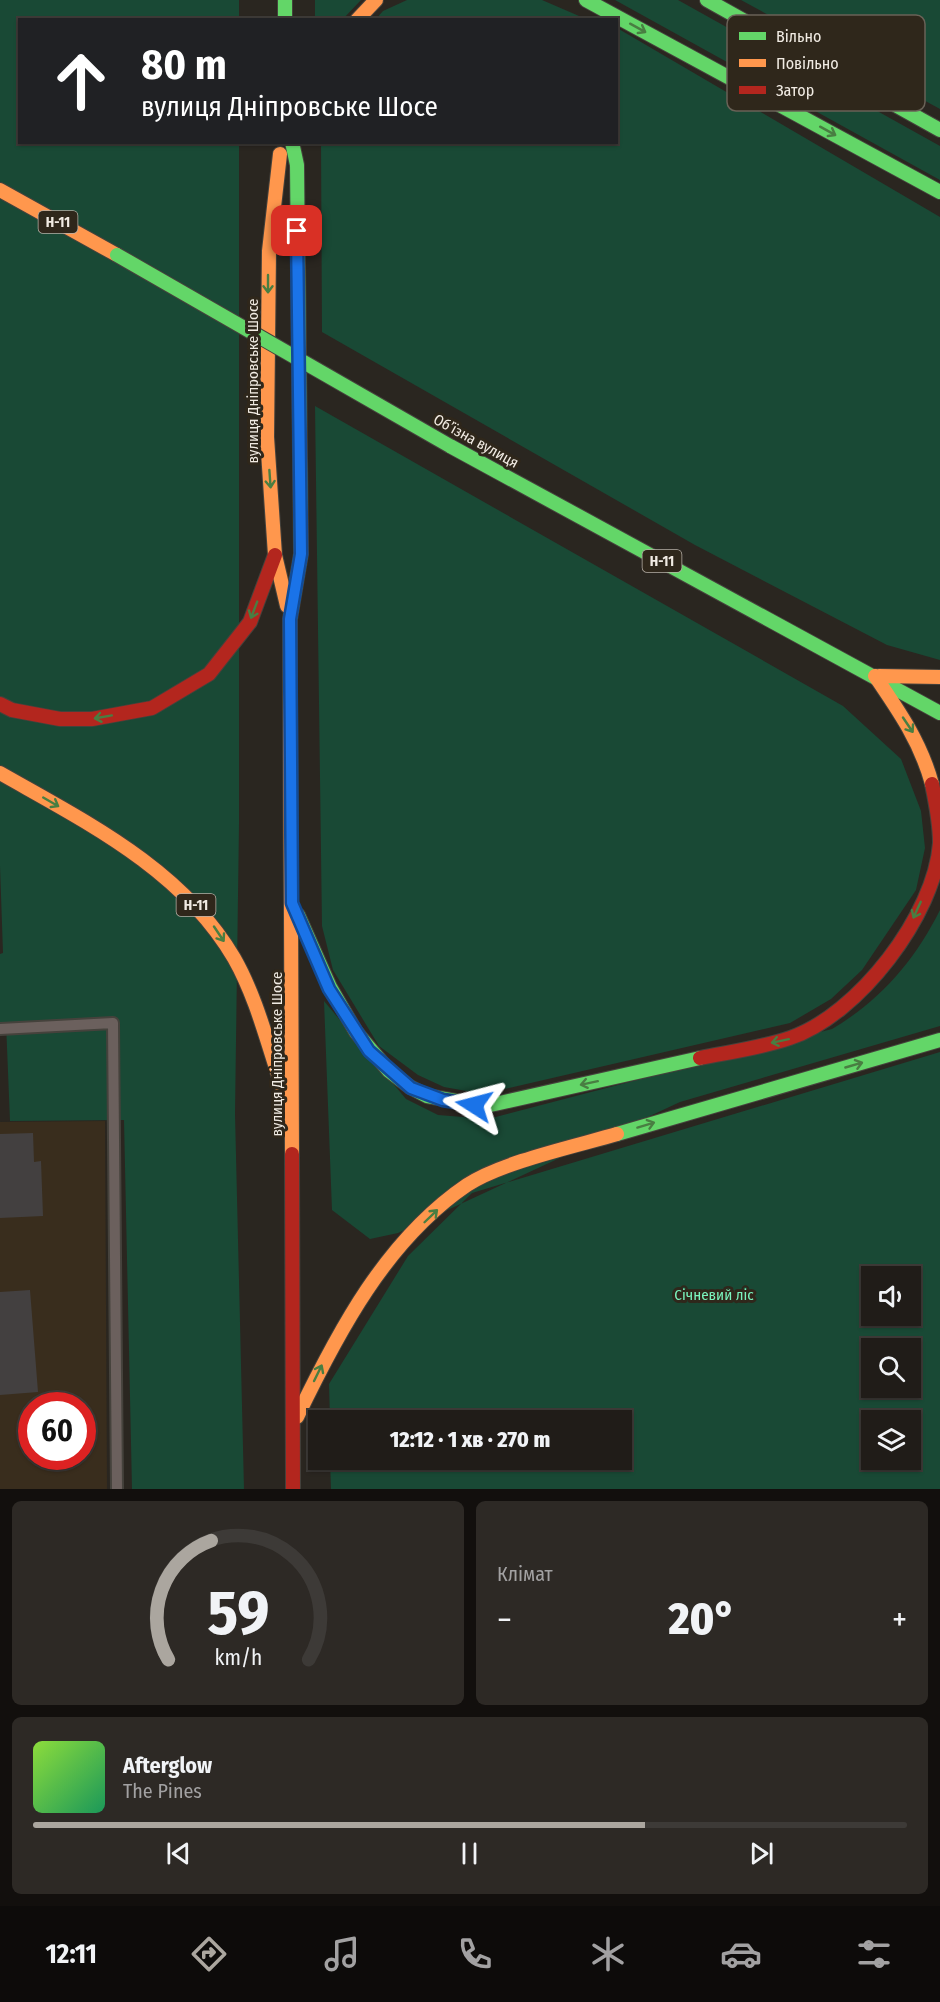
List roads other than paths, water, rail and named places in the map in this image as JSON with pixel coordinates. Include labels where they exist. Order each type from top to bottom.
[{"type":"main road","points":[[285,0],[285,18]]},
{"type":"main road","points":[[359,18],[376,0]]},
{"type":"main road","points":[[586,0],[727,76]]},
{"type":"main road","points":[[707,0],[734,15]]},
{"type":"main road","points":[[791,111],[940,192]]},
{"type":"main road","points":[[906,111],[940,130]]},
{"type":"main road","name":"вулиця Дніпровське Шосе","points":[[281,144],[269,251],[267,437],[275,555],[290,619]]},
{"type":"main road","name":"вулиця Дніпровське Шосе","points":[[292,144],[297,165],[301,554],[290,619],[294,1120],[293,1489]]},
{"type":"main road","name":"Н-11","points":[[297,165],[300,144]]},
{"type":"main road","name":"Обʼїзна вулиця","points":[[0,190],[450,446],[940,713]]},
{"type":"main road","points":[[0,704],[12,710],[60,719],[92,719],[152,708],[209,674],[250,622],[275,555]]},
{"type":"main road","points":[[292,903],[329,989],[369,1051],[411,1088],[443,1100],[486,1106],[790,1038],[823,1021],[849,1001],[887,959],[910,926],[929,884],[940,843],[936,803],[927,766],[914,734],[875,676]]},
{"type":"main road","name":"Н-11","points":[[875,676],[940,677]]},
{"type":"main road","name":"Н-11","points":[[0,773],[112,839],[168,879],[202,912],[235,961],[294,1120]]},
{"type":"main road","points":[[292,1426],[328,1352],[378,1270],[434,1212],[468,1184],[523,1162],[940,1040]]},
{"type":"lane","points":[[0,1029],[113,1023],[117,1489]]},
{"type":"park label","name":"Січневий ліс","points":[[714,1295]]}]
